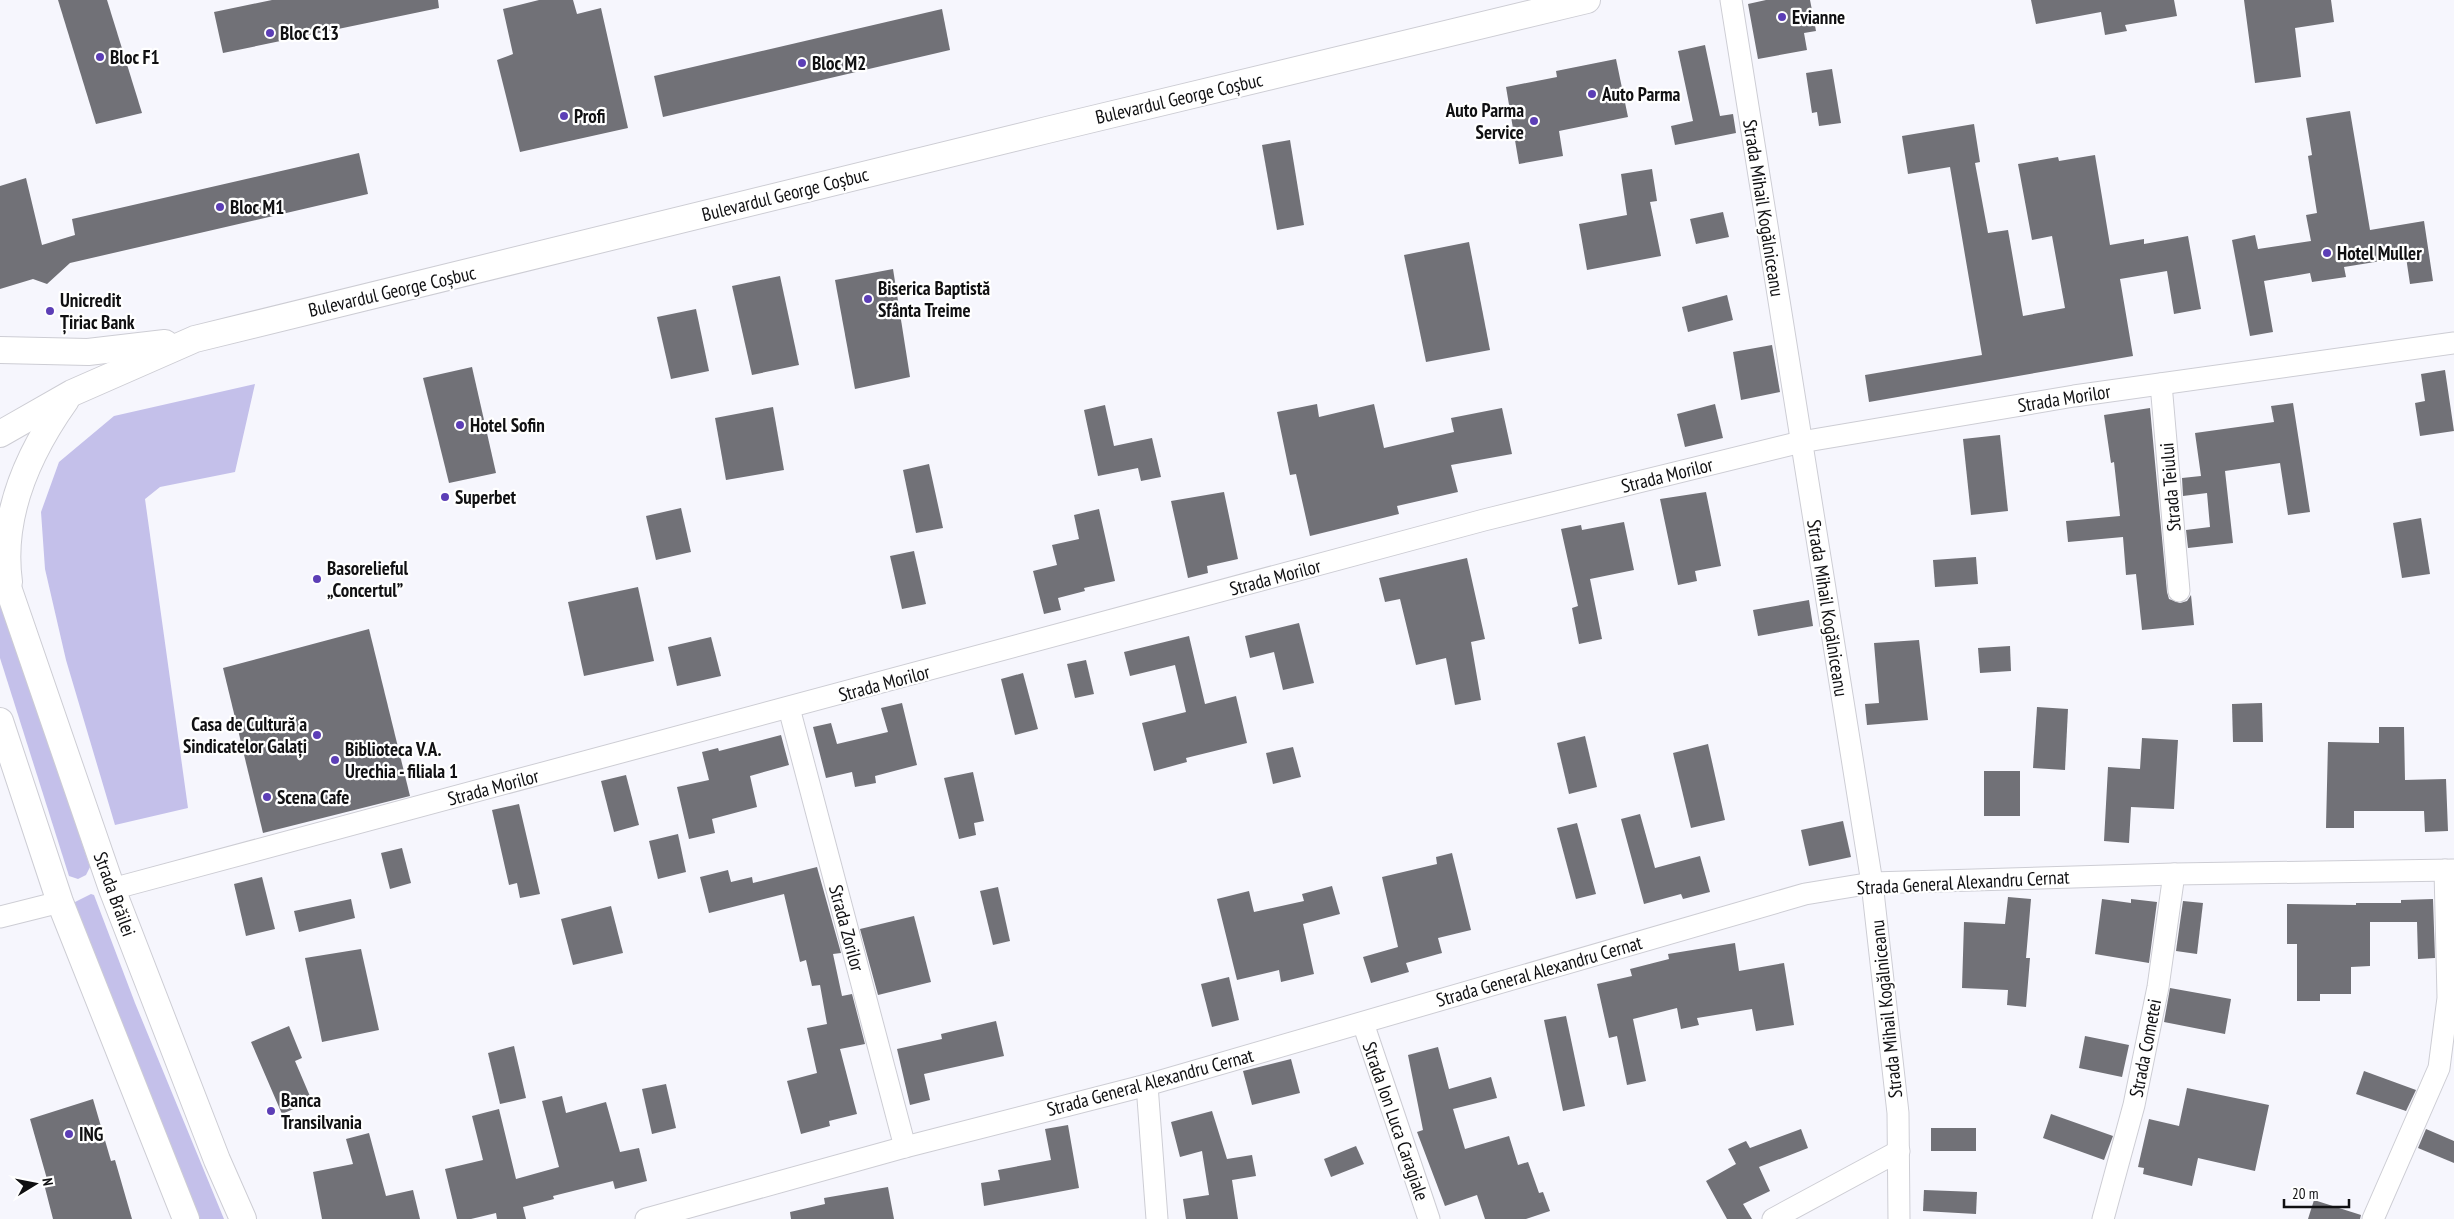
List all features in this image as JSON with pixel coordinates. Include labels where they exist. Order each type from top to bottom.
[{"type":"main road","name":"Bulevardul George Coșbuc","points":[[0,434],[72,393],[195,339],[1587,0]]},
{"type":"main road","points":[[0,350],[88,352],[195,339]]},
{"type":"main road","points":[[11,598],[6,563],[15,500],[46,429],[72,393]]},
{"type":"main road","name":"Strada Brăilei","points":[[0,564],[112,889],[188,1087],[243,1219]]},
{"type":"main road","points":[[0,721],[60,902],[186,1219]]},
{"type":"street","name":"Strada Mihail Kogălniceanu","points":[[1731,0],[1872,883],[1898,1113],[1899,1219]]},
{"type":"street","name":"Strada Morilor","points":[[112,889],[1484,520],[1801,442],[2161,384],[2454,343]]},
{"type":"street","name":"Strada Teiului","points":[[2161,384],[2179,591]]},
{"type":"street","name":"Strada Zorilor","points":[[789,708],[905,1147]]},
{"type":"street","name":"Strada General Alexandru Cernat","points":[[646,1219],[905,1147],[1147,1085],[1805,894],[1872,883],[2174,874],[2450,870]]},
{"type":"street","points":[[2373,1219],[2439,1068],[2448,998],[2450,870]]},
{"type":"street","name":"Strada Cometei","points":[[2103,1219],[2136,1096],[2158,987],[2174,874]]},
{"type":"street","points":[[0,917],[60,902]]},
{"type":"street","name":"Strada Ion Luca Caragiale","points":[[1363,1022],[1429,1219]]},
{"type":"street","points":[[1147,1085],[1157,1219]]},
{"type":"street","points":[[1773,1219],[1899,1151]]},
{"type":"shaded area","points":[[255,384],[235,472],[160,487],[145,499],[188,808],[115,825],[66,660],[45,569],[41,512],[59,462],[114,416]]},
{"type":"shaded area","points":[[0,597],[90,867],[86,875],[78,879],[69,876],[0,658]]},
{"type":"shaded area","points":[[91,894],[94,895],[135,1003],[224,1219],[199,1219],[73,903]]},
{"type":"building","name":"Bloc F1","points":[[58,0],[107,0],[142,113],[96,124]]},
{"type":"building","name":"Bloc C13","points":[[272,0],[438,0],[439,8],[223,53],[214,12]]},
{"type":"building","points":[[539,0],[573,0],[577,14],[601,8],[628,128],[520,152],[497,60],[513,54],[503,9]]},
{"type":"building","name":"Evianne","points":[[1766,0],[1810,0],[1816,31],[1804,33],[1807,50],[1758,59],[1748,4]]},
{"type":"building","points":[[2031,0],[2174,0],[2177,16],[2125,25],[2127,31],[2105,35],[2101,12],[2036,24]]},
{"type":"building","points":[[2244,0],[2331,0],[2334,22],[2295,28],[2301,77],[2255,83]]},
{"type":"building","name":"Bloc M2","points":[[942,9],[950,50],[663,117],[654,76]]},
{"type":"building","points":[[1705,45],[1720,116],[1733,114],[1736,133],[1675,145],[1671,126],[1693,121],[1678,51]]},
{"type":"building","points":[[1616,59],[1628,117],[1559,131],[1563,156],[1519,164],[1506,87],[1557,77],[1556,71]]},
{"type":"building","points":[[1832,69],[1841,123],[1819,126],[1817,112],[1812,113],[1806,73]]},
{"type":"building","points":[[2350,111],[2370,230],[2424,221],[2433,281],[2410,284],[2406,257],[2344,267],[2346,277],[2312,282],[2310,273],[2264,281],[2273,332],[2250,336],[2232,240],[2255,235],[2258,249],[2311,241],[2306,215],[2317,213],[2308,156],[2312,155],[2306,118]]},
{"type":"building","points":[[1974,124],[1980,162],[1975,163],[1988,233],[2008,230],[2023,316],[2065,308],[2052,236],[2032,240],[2018,164],[2058,157],[2059,161],[2095,155],[2110,245],[2144,239],[2144,244],[2188,236],[2201,309],[2174,314],[2167,271],[2120,279],[2133,356],[1869,402],[1865,375],[1982,355],[1950,167],[1908,174],[1902,136]]},
{"type":"building","points":[[1290,140],[1304,225],[1277,230],[1262,145]]},
{"type":"building","name":"Bloc M1","points":[[359,153],[368,194],[70,263],[47,284],[33,279],[0,289],[0,186],[26,178],[42,245],[75,235],[72,219]]},
{"type":"building","points":[[1652,169],[1657,201],[1650,202],[1661,256],[1587,270],[1579,224],[1627,215],[1621,174]]},
{"type":"building","points":[[1723,212],[1729,237],[1696,244],[1690,219]]},
{"type":"building","points":[[1469,242],[1490,350],[1426,362],[1404,255]]},
{"type":"building","points":[[893,269],[910,377],[855,389],[835,280]]},
{"type":"building","points":[[780,276],[799,365],[752,375],[732,286]]},
{"type":"building","points":[[1727,295],[1733,320],[1688,332],[1682,307]]},
{"type":"building","points":[[696,309],[709,371],[671,379],[657,317]]},
{"type":"building","points":[[1772,345],[1780,392],[1741,400],[1733,352]]},
{"type":"building","name":"Hotel Sofin","points":[[472,367],[496,473],[449,483],[423,378]]},
{"type":"building","points":[[2445,370],[2454,431],[2420,436],[2415,403],[2425,401],[2421,374]]},
{"type":"building","points":[[2293,403],[2310,512],[2288,515],[2280,463],[2225,471],[2233,543],[2188,548],[2186,530],[2210,527],[2207,493],[2183,496],[2182,478],[2201,476],[2195,433],[2274,422],[2271,406]]},
{"type":"building","points":[[1317,404],[1319,417],[1374,404],[1384,448],[1454,432],[1451,418],[1502,408],[1512,454],[1451,465],[1458,492],[1397,506],[1399,514],[1310,536],[1296,474],[1290,475],[1277,412]]},
{"type":"building","points":[[1715,404],[1723,438],[1685,447],[1677,414]]},
{"type":"building","points":[[1105,405],[1114,446],[1152,438],[1161,477],[1141,481],[1138,468],[1098,476],[1084,410]]},
{"type":"building","points":[[773,407],[784,470],[726,480],[715,418]]},
{"type":"building","points":[[2150,408],[2167,592],[2169,599],[2180,603],[2187,601],[2191,595],[2194,625],[2142,630],[2136,574],[2126,575],[2123,537],[2068,542],[2066,521],[2120,516],[2114,462],[2111,463],[2104,415]]},
{"type":"building","points":[[2000,435],[2008,511],[1971,515],[1963,439]]},
{"type":"building","points":[[929,464],[943,528],[916,533],[903,470]]},
{"type":"building","points":[[1224,492],[1238,559],[1207,566],[1208,573],[1188,578],[1171,501]]},
{"type":"building","points":[[1706,492],[1721,566],[1695,571],[1697,581],[1678,585],[1660,499]]},
{"type":"building","points":[[681,508],[691,552],[656,560],[646,516]]},
{"type":"building","points":[[1099,509],[1115,581],[1084,588],[1085,591],[1058,598],[1061,610],[1044,614],[1033,571],[1057,565],[1052,545],[1079,539],[1074,515]]},
{"type":"building","points":[[2421,518],[2430,574],[2402,578],[2393,523]]},
{"type":"building","points":[[1624,522],[1634,570],[1590,579],[1602,639],[1579,644],[1572,608],[1578,606],[1561,529],[1581,525],[1582,530]]},
{"type":"building","points":[[914,551],[926,604],[902,609],[890,556]]},
{"type":"building","points":[[1976,557],[1978,584],[1935,587],[1933,560]]},
{"type":"building","points":[[1467,558],[1485,639],[1471,642],[1481,700],[1455,705],[1446,658],[1416,665],[1400,599],[1385,602],[1379,578]]},
{"type":"building","points":[[638,587],[654,661],[584,676],[568,602]]},
{"type":"building","points":[[1809,600],[1813,626],[1758,636],[1753,610]]},
{"type":"building","points":[[1299,623],[1314,683],[1283,690],[1274,652],[1250,658],[1245,636]]},
{"type":"building","name":"Casa de Cultură a Sindicatelor Galați","points":[[369,629],[410,796],[263,833],[223,668]]},
{"type":"building","points":[[1189,636],[1205,704],[1236,696],[1247,743],[1186,758],[1187,762],[1154,771],[1142,723],[1186,712],[1175,665],[1130,676],[1124,652]]},
{"type":"building","points":[[711,637],[721,676],[677,686],[668,647]]},
{"type":"building","points":[[1919,640],[1928,720],[1867,725],[1865,704],[1879,703],[1874,643]]},
{"type":"building","points":[[2010,646],[2011,671],[1980,673],[1978,648]]},
{"type":"building","points":[[1086,660],[1094,694],[1075,698],[1067,664]]},
{"type":"building","points":[[1023,673],[1038,729],[1015,735],[1001,679]]},
{"type":"building","points":[[902,703],[917,765],[875,776],[876,783],[855,787],[852,772],[826,778],[813,727],[831,723],[837,744],[888,732],[881,708]]},
{"type":"building","points":[[2262,703],[2263,742],[2233,742],[2232,704]]},
{"type":"building","points":[[2037,707],[2068,709],[2065,770],[2033,768]]},
{"type":"building","points":[[2379,727],[2404,727],[2405,780],[2446,779],[2448,831],[2425,832],[2424,811],[2354,811],[2354,828],[2326,828],[2328,742],[2379,743]]},
{"type":"building","points":[[781,735],[789,765],[750,776],[757,807],[712,819],[715,833],[689,839],[677,787],[709,780],[702,752],[718,748],[719,751]]},
{"type":"building","points":[[1585,736],[1597,787],[1569,794],[1557,743]]},
{"type":"building","points":[[2142,738],[2178,740],[2174,809],[2131,807],[2129,843],[2104,841],[2108,767],[2140,769]]},
{"type":"building","points":[[1708,744],[1725,820],[1691,828],[1673,753]]},
{"type":"building","points":[[1293,747],[1301,777],[1273,784],[1266,753]]},
{"type":"building","points":[[1984,771],[2020,771],[2020,816],[1984,816]]},
{"type":"building","points":[[973,772],[984,821],[974,823],[976,835],[959,839],[944,778]]},
{"type":"building","points":[[626,775],[639,825],[614,832],[601,781]]},
{"type":"building","points":[[519,804],[540,894],[520,898],[517,883],[509,885],[492,810]]},
{"type":"building","points":[[1640,814],[1655,868],[1700,856],[1710,892],[1683,899],[1681,894],[1644,904],[1621,819]]},
{"type":"building","points":[[1843,821],[1851,857],[1809,866],[1801,830]]},
{"type":"building","points":[[1577,823],[1596,894],[1576,899],[1557,828]]},
{"type":"building","points":[[678,834],[686,872],[658,879],[649,841]]},
{"type":"building","points":[[402,848],[411,883],[390,889],[381,853]]},
{"type":"building","points":[[1452,853],[1471,930],[1438,938],[1442,953],[1406,963],[1409,972],[1371,983],[1363,957],[1398,947],[1382,877],[1437,864],[1436,857]]},
{"type":"building","points":[[817,867],[841,953],[833,954],[842,996],[852,994],[865,1044],[840,1049],[857,1114],[829,1121],[830,1126],[801,1134],[787,1081],[817,1073],[807,1028],[827,1024],[820,985],[812,986],[806,960],[800,962],[784,894],[709,913],[700,877],[728,870],[731,882],[752,877],[753,883]]},
{"type":"building","points":[[262,877],[275,929],[246,936],[234,884]]},
{"type":"building","points":[[1332,886],[1340,914],[1303,924],[1314,974],[1281,982],[1279,970],[1237,980],[1217,899],[1249,891],[1254,912],[1304,901],[1302,894]]},
{"type":"building","points":[[998,887],[1010,941],[993,945],[980,891]]},
{"type":"building","points":[[2008,897],[2031,899],[2026,958],[2030,958],[2026,1007],[2007,1005],[2008,990],[1962,988],[1964,922],[2005,924]]},
{"type":"building","points":[[351,899],[355,918],[299,932],[294,911]]},
{"type":"building","points":[[2102,899],[2131,903],[2131,899],[2157,902],[2149,963],[2095,954]]},
{"type":"building","points":[[2433,899],[2435,958],[2418,959],[2417,922],[2370,922],[2370,966],[2351,967],[2351,994],[2320,994],[2320,1001],[2297,1001],[2297,944],[2287,944],[2287,904],[2356,905],[2356,903],[2401,903],[2401,900]]},
{"type":"building","points":[[2183,901],[2203,903],[2197,954],[2176,951]]},
{"type":"building","points":[[611,906],[623,953],[573,965],[561,919]]},
{"type":"building","points":[[914,916],[931,982],[878,995],[860,929]]},
{"type":"building","points":[[1735,943],[1739,971],[1784,963],[1794,1025],[1756,1031],[1752,1009],[1697,1018],[1699,1025],[1681,1029],[1677,1008],[1633,1019],[1646,1081],[1627,1085],[1617,1036],[1609,1038],[1597,984],[1632,976],[1630,969],[1669,959],[1668,954]]},
{"type":"building","points":[[361,949],[379,1030],[322,1042],[305,958]]},
{"type":"building","points":[[1229,977],[1239,1020],[1212,1027],[1201,984]]},
{"type":"building","points":[[2170,988],[2231,999],[2225,1034],[2164,1022]]},
{"type":"building","points":[[1566,1016],[1585,1106],[1563,1111],[1544,1020]]},
{"type":"building","points":[[996,1021],[1004,1056],[924,1074],[930,1100],[910,1105],[897,1049],[942,1039],[941,1034]]},
{"type":"building","points":[[289,1026],[302,1058],[295,1061],[312,1101],[282,1114],[251,1042]]},
{"type":"building","points":[[2085,1036],[2129,1045],[2122,1077],[2079,1068]]},
{"type":"building","points":[[514,1046],[526,1098],[500,1104],[488,1053]]},
{"type":"building","points":[[1438,1047],[1449,1089],[1491,1077],[1497,1098],[1453,1109],[1465,1149],[1509,1136],[1518,1165],[1528,1162],[1539,1193],[1543,1192],[1550,1211],[1526,1219],[1485,1219],[1477,1195],[1445,1206],[1417,1132],[1423,1130],[1408,1055]]},
{"type":"building","points":[[1291,1059],[1300,1093],[1252,1105],[1243,1071]]},
{"type":"building","points":[[2364,1071],[2416,1090],[2406,1111],[2356,1094]]},
{"type":"building","points":[[666,1084],[676,1128],[652,1134],[642,1089]]},
{"type":"building","points":[[2187,1088],[2269,1105],[2255,1171],[2198,1158],[2192,1186],[2143,1174],[2144,1168],[2138,1167],[2149,1119],[2179,1126]]},
{"type":"building","points":[[562,1096],[566,1113],[606,1102],[620,1152],[639,1148],[647,1181],[615,1189],[613,1181],[553,1196],[554,1199],[523,1207],[526,1219],[497,1219],[496,1213],[471,1219],[457,1219],[445,1169],[483,1160],[472,1116],[499,1109],[516,1179],[559,1167],[542,1101]]},
{"type":"building","points":[[93,1099],[111,1161],[115,1160],[132,1219],[53,1219],[43,1180],[47,1179],[30,1119]]},
{"type":"building","points":[[1212,1111],[1227,1159],[1252,1155],[1256,1176],[1232,1180],[1238,1219],[1186,1219],[1183,1199],[1209,1195],[1202,1151],[1180,1157],[1171,1122]]},
{"type":"building","points":[[2051,1114],[2113,1136],[2104,1160],[2043,1138]]},
{"type":"building","points":[[1068,1125],[1079,1188],[984,1206],[981,1183],[1000,1180],[998,1170],[1051,1160],[1045,1129]]},
{"type":"building","points":[[1931,1128],[1976,1128],[1976,1151],[1931,1151]]},
{"type":"building","points":[[1801,1129],[1808,1148],[1759,1167],[1770,1191],[1743,1204],[1752,1219],[1727,1219],[1706,1181],[1736,1164],[1728,1149],[1746,1141],[1750,1148]]},
{"type":"building","points":[[2426,1129],[2454,1141],[2454,1163],[2418,1148]]},
{"type":"building","points":[[369,1133],[386,1196],[413,1190],[420,1219],[322,1219],[313,1172],[353,1164],[346,1139]]},
{"type":"building","points":[[1356,1146],[1364,1164],[1331,1177],[1324,1159]]},
{"type":"building","points":[[888,1187],[894,1219],[791,1219],[790,1212],[825,1204],[824,1198]]},
{"type":"building","points":[[1924,1190],[1977,1192],[1976,1214],[1923,1211]]},
{"type":"building","points":[[2314,1200],[2361,1215],[2360,1219],[2308,1219]]},
{"type":"place","name":"Evianne","points":[[1782,17]]},
{"type":"place","name":"Bloc C13","points":[[270,33]]},
{"type":"place","name":"Bloc F1","points":[[100,57]]},
{"type":"place","name":"Bloc M2","points":[[802,63]]},
{"type":"place","name":"Auto Parma","points":[[1592,94]]},
{"type":"place","name":"Profi","points":[[564,116]]},
{"type":"place","name":"Auto Parma Service","points":[[1534,121]]},
{"type":"place","name":"Bloc M1","points":[[220,207]]},
{"type":"place","name":"Hotel Muller","points":[[2327,253]]},
{"type":"place","name":"Biserica Baptistă Sfânta Treime","points":[[868,299]]},
{"type":"place","name":"Unicredit Țiriac Bank","points":[[50,311]]},
{"type":"place","name":"Hotel Sofin","points":[[460,425]]},
{"type":"place","name":"Superbet","points":[[445,497]]},
{"type":"place","name":"Basorelieful „Concertul”","points":[[317,579]]},
{"type":"place","name":"Casa de Cultură a Sindicatelor Galați","points":[[317,735]]},
{"type":"place","name":"Biblioteca V.A. Urechia - filiala 1","points":[[335,760]]},
{"type":"place","name":"Scena Cafe","points":[[267,797]]},
{"type":"place","name":"Banca Transilvania","points":[[271,1111]]},
{"type":"place","name":"ING","points":[[69,1134]]}]
